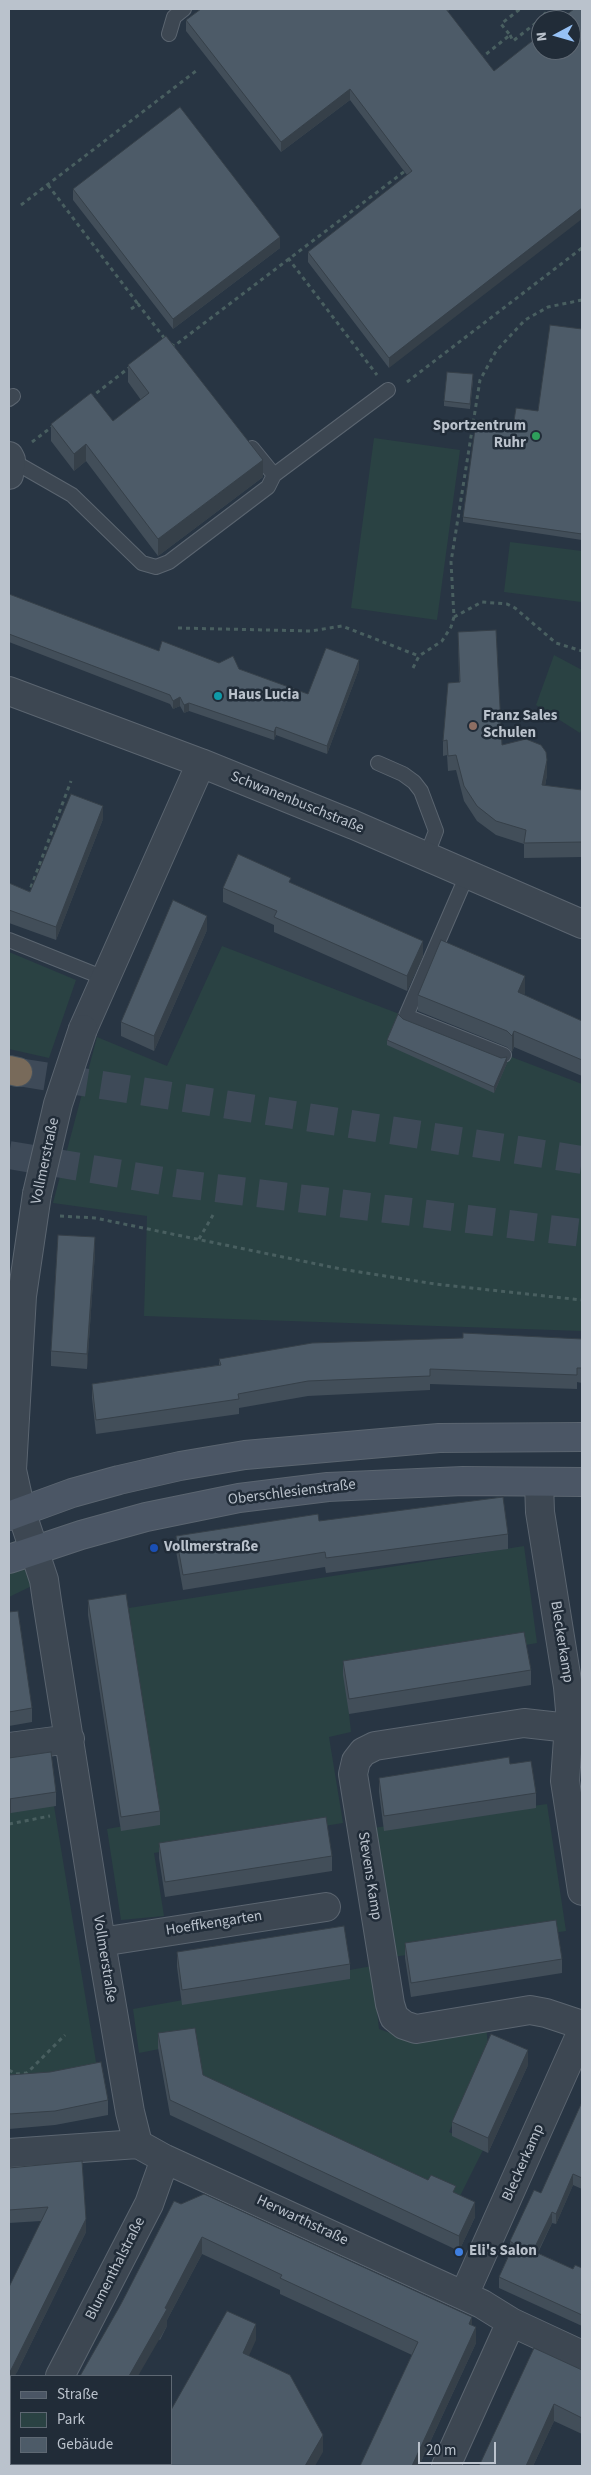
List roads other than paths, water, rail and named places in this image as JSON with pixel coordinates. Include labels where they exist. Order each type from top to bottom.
[{"type":"main road","points":[[15,1514],[72,1493],[119,1480],[180,1466],[245,1455],[439,1438],[582,1437]]},
{"type":"main road","name":"Oberschlesienstraße","points":[[21,1554],[146,1517],[249,1497],[328,1486],[463,1481],[582,1482]]},
{"type":"street","name":"Schwanenbuschstraße","points":[[9,691],[201,763],[582,924]]},
{"type":"street","name":"Vollmerstraße","points":[[138,2144],[101,1942],[44,1580],[21,1554],[15,1514],[12,1458],[15,1296],[58,1104],[83,1030],[104,978],[201,763]]},
{"type":"street","name":"Bleckerkamp","points":[[539,1482],[540,1512],[568,1686],[570,1728],[565,1781],[582,1891]]},
{"type":"street","name":"Stevens Kamp","points":[[570,1728],[524,1723],[375,1746],[364,1752],[356,1761],[353,1774],[390,2004],[394,2017],[404,2025],[416,2029],[530,2010],[546,2013],[582,2025]]},
{"type":"street","points":[[9,1747],[70,1739]]},
{"type":"street","name":"Hoeffkengarten","points":[[101,1942],[326,1907]]},
{"type":"street","name":"Bleckerkamp","points":[[464,2295],[582,2031]]},
{"type":"street","points":[[9,2153],[138,2144]]},
{"type":"street","name":"Herwarthstraße","points":[[138,2144],[165,2159],[464,2295],[511,2322],[582,2355]]},
{"type":"street","name":"Blumenthalstraße","points":[[61,2375],[145,2212],[165,2159]]},
{"type":"street","points":[[446,2466],[511,2322]]},
{"type":"lane","points":[[169,34],[174,17],[184,9]]},
{"type":"lane","points":[[9,464],[72,495],[142,563],[156,567],[169,562],[268,487],[274,475],[388,390]]},
{"type":"lane","points":[[244,438],[274,475]]},
{"type":"lane","points":[[378,764],[403,774],[414,782],[421,791],[436,831],[426,857]]},
{"type":"lane","points":[[467,875],[406,1016],[504,1055]]},
{"type":"lane","points":[[9,940],[104,978]]},
{"type":"tunnel","points":[[18,1072],[582,1160]]},
{"type":"tunnel","points":[[9,1155],[175,1183],[582,1233]]},
{"type":"place","name":"Sportzentrum Ruhr","points":[[536,436]]},
{"type":"place","name":"Haus Lucia","points":[[218,696]]},
{"type":"place","name":"Franz Sales Schulen","points":[[473,726]]},
{"type":"place","name":"Vollmerstraße","points":[[154,1548]]},
{"type":"place","name":"Eli's Salon","points":[[459,2252]]}]
